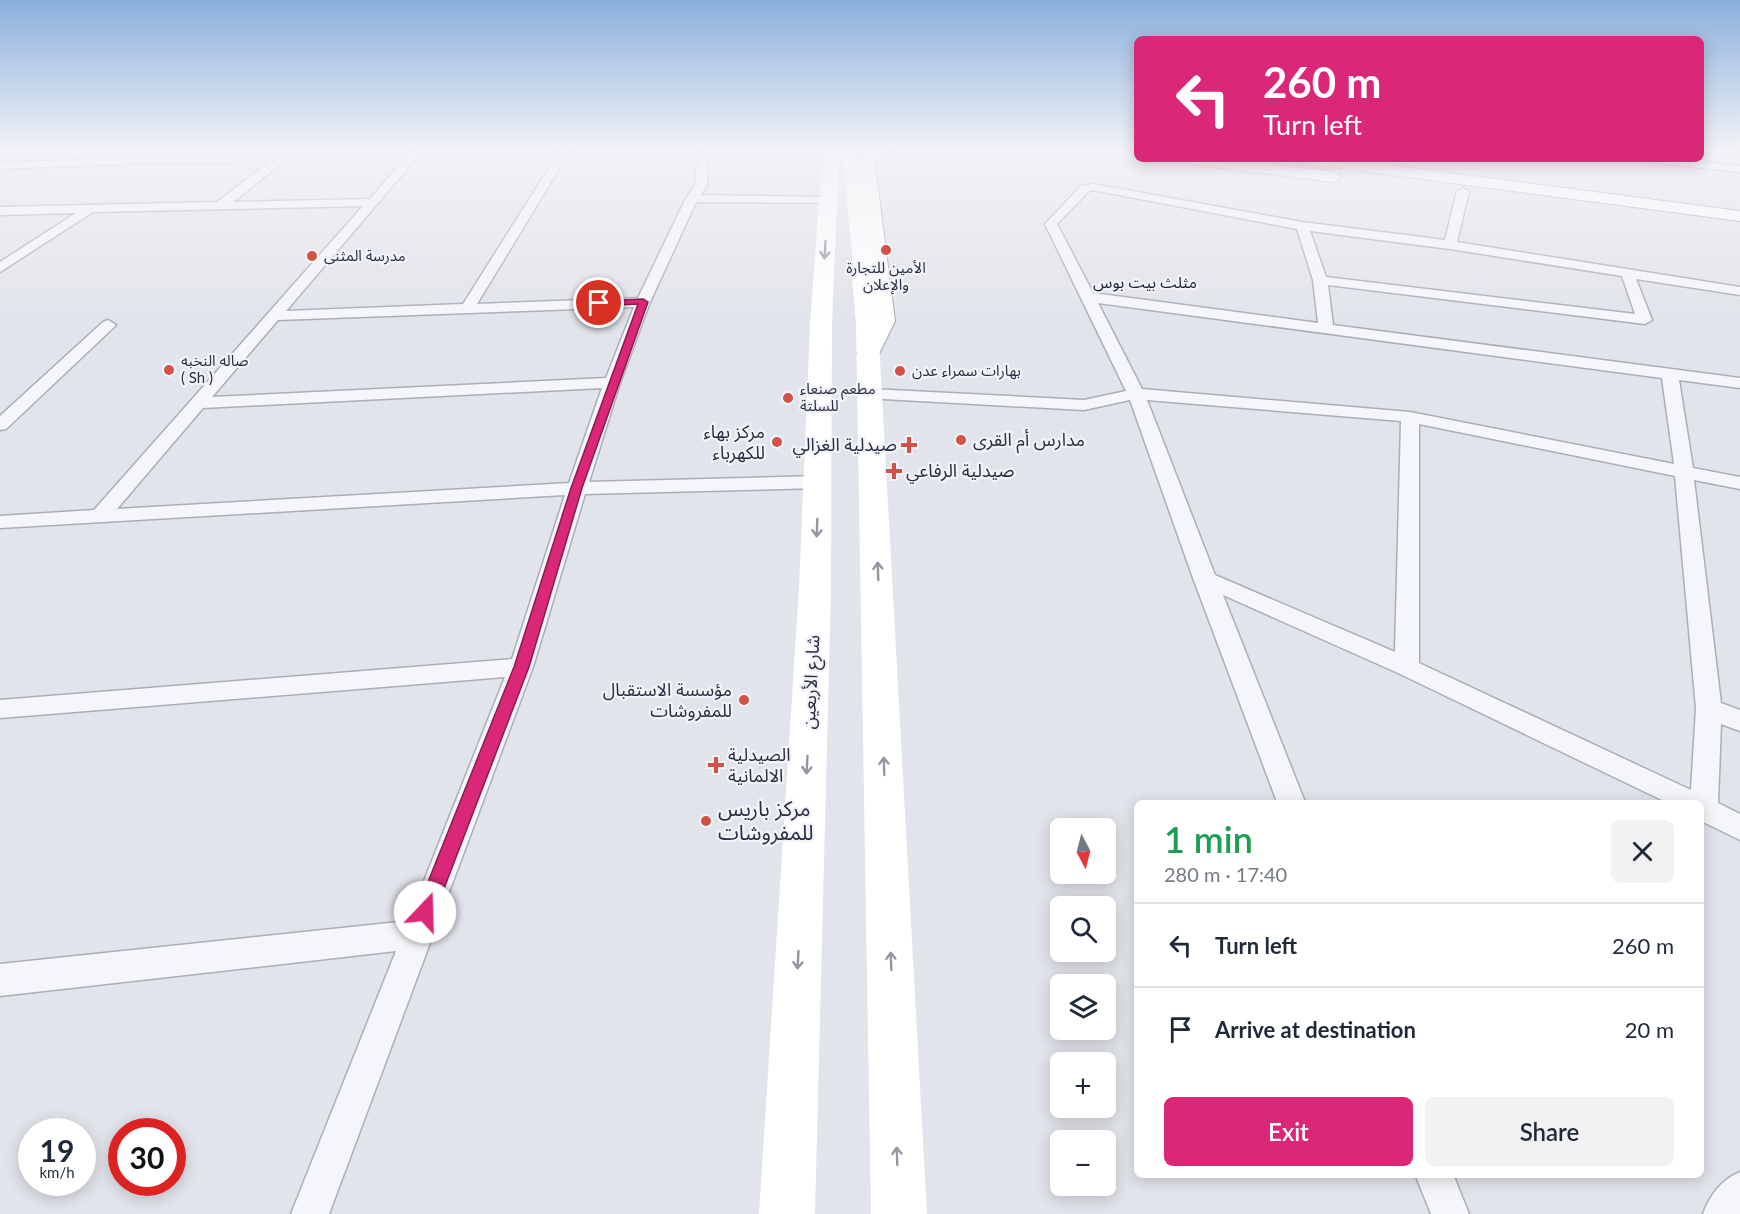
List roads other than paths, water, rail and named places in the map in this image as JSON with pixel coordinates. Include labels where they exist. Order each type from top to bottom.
[{"type":"main road","name":"شارع الأربعين","points":[[787,1214],[819,482],[821,324],[828,206]]},
{"type":"main road","points":[[847,206],[868,338],[871,394],[899,1214]]},
{"type":"main road","points":[[868,338],[884,321],[871,206]]},
{"type":"main road","points":[[1569,206],[1740,229]]},
{"type":"main road","points":[[1662,206],[1740,216]]},
{"type":"street","points":[[0,211],[233,206]]},
{"type":"street","points":[[101,515],[369,206]]},
{"type":"street","points":[[467,309],[531,206]]},
{"type":"street","points":[[310,1214],[521,667],[612,383],[643,302],[688,206]]},
{"type":"street","points":[[1068,206],[1051,224],[1136,394],[1290,800]]},
{"type":"street","points":[[1193,206],[1302,226],[1450,245],[1740,291]]},
{"type":"street","points":[[1450,245],[1459,206]]},
{"type":"street","points":[[0,268],[90,209]]},
{"type":"street","points":[[1302,226],[1320,280],[1326,329]]},
{"type":"street","points":[[1320,280],[1645,320],[1628,275]]},
{"type":"street","points":[[1089,297],[1740,383]]},
{"type":"street","points":[[273,316],[643,302]]},
{"type":"street","points":[[0,425],[108,326]]},
{"type":"street","points":[[1670,373],[1684,471],[1709,708],[1700,800]]},
{"type":"street","points":[[197,403],[612,383]]},
{"type":"street","points":[[871,394],[1084,405],[1136,394],[1410,417],[1740,483]]},
{"type":"street","points":[[1407,667],[1410,417]]},
{"type":"street","points":[[0,522],[577,488],[819,482]]},
{"type":"street","points":[[1204,578],[1407,667],[1686,800]]},
{"type":"street","points":[[0,709],[521,667]]},
{"type":"street","points":[[1709,708],[1740,721]]},
{"type":"street","points":[[1704,809],[1740,828]]},
{"type":"street","points":[[0,980],[417,934]]},
{"type":"street","points":[[1436,1178],[1450,1214]]},
{"type":"street","points":[[1722,1214],[1740,1191]]},
{"type":"place","name":"الأمين للتجارة والإعلان","points":[[886,250]]},
{"type":"place","name":"مدرسة المثنى","points":[[312,256]]},
{"type":"place","name":"صاله النخبه ( Sh )","points":[[169,370]]},
{"type":"place","name":"بهارات سمراء عدن","points":[[900,371]]},
{"type":"place","name":"مطعم صنعاء للسلتة","points":[[788,398]]},
{"type":"place","name":"مدارس أم القرى","points":[[961,440]]},
{"type":"place","name":"مركز بهاء للكهرباء","points":[[777,442]]},
{"type":"place","name":"صيدلية الغزالي","points":[[909,445]]},
{"type":"place","name":"صيدلية الرفاعي","points":[[894,471]]},
{"type":"place","name":"مؤسسة الاستقبال للمفروشات","points":[[744,700]]},
{"type":"place","name":"الصيدلية الالمانية","points":[[716,765]]},
{"type":"place","name":"مركز باريس للمفروشات","points":[[706,821]]},
{"type":"district","name":"مثلث بيت بوس","points":[[1145,282]]}]
